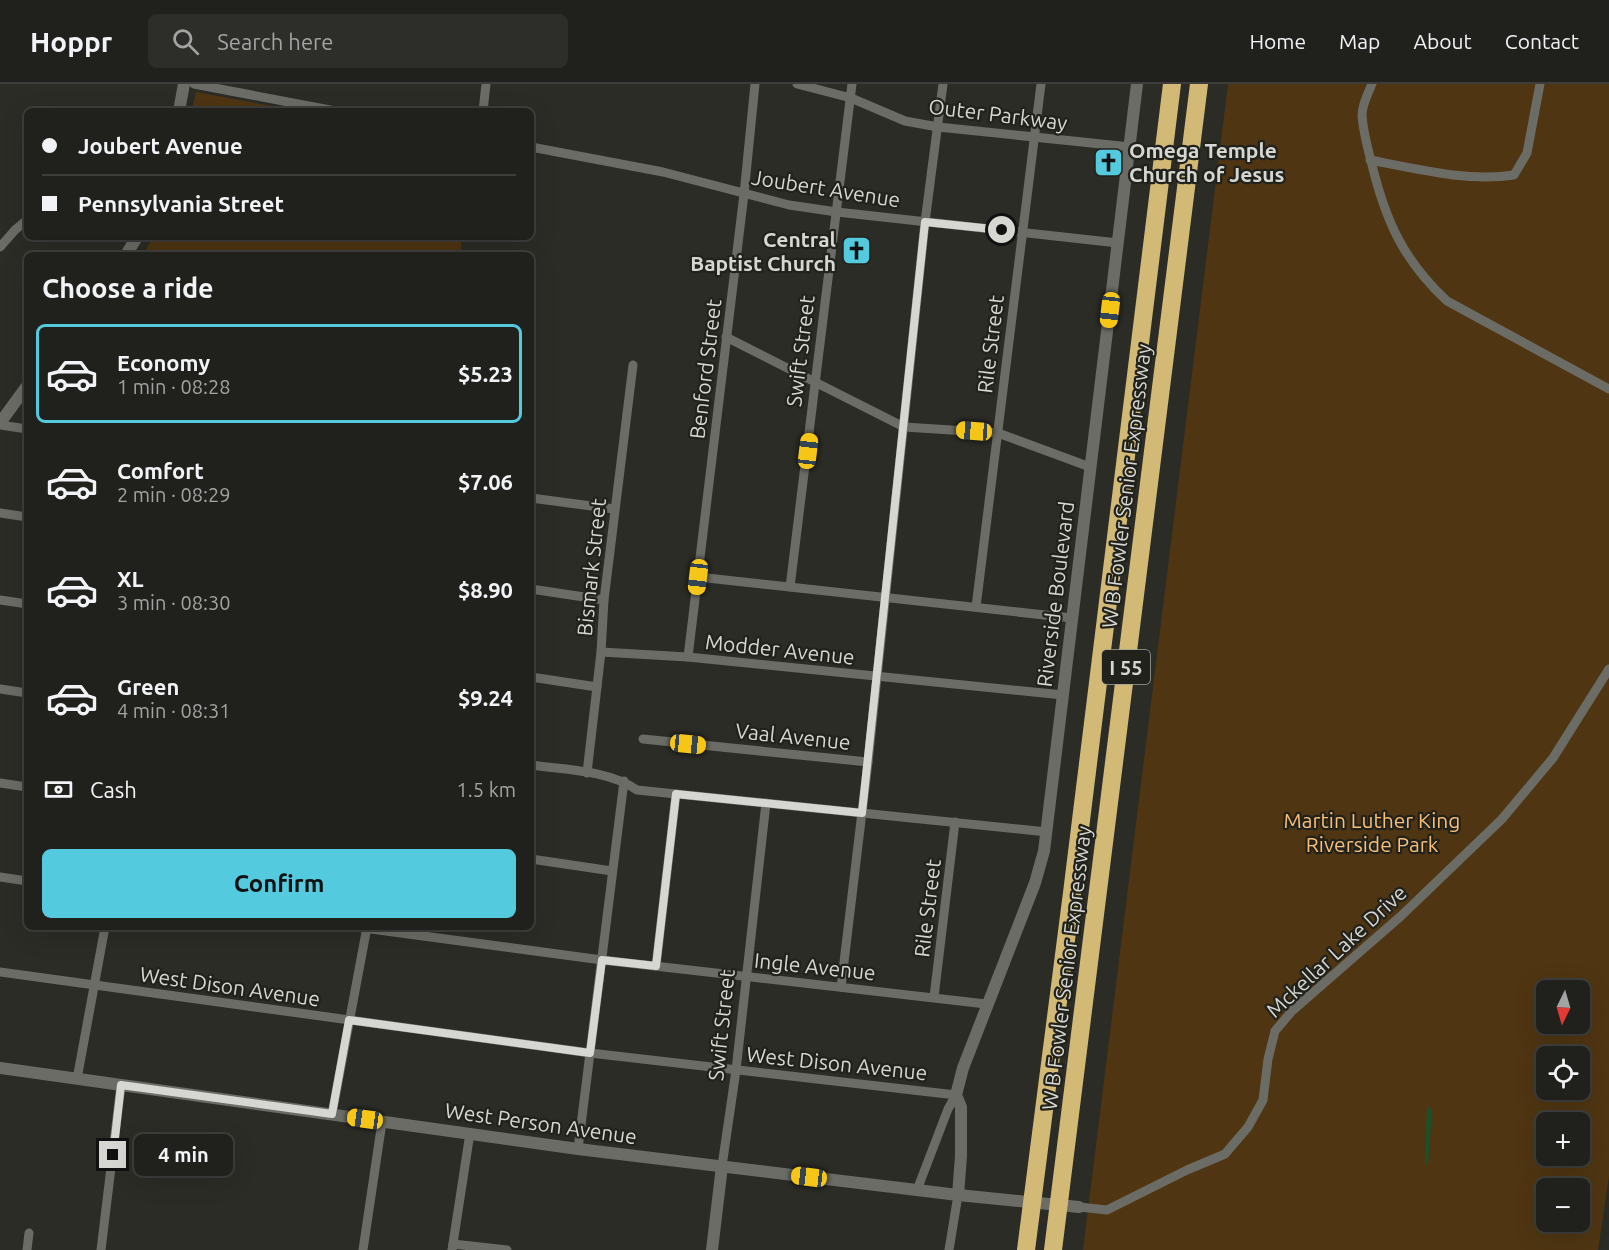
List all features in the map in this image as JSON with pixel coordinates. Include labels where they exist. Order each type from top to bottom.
[{"type":"highway","name":"W B Fowler Senior Expressway","points":[[1026,1250],[1172,84]]},
{"type":"highway","name":"W B Fowler Senior Expressway","points":[[1053,1250],[1199,84]]},
{"type":"street","points":[[180,108],[184,84]]},
{"type":"street","points":[[194,84],[319,108]]},
{"type":"street","points":[[483,108],[486,84]]},
{"type":"street","name":"Benford Street","points":[[688,657],[744,194],[755,84]]},
{"type":"street","name":"Outer Parkway","points":[[797,84],[851,98],[905,121],[938,127],[1130,147]]},
{"type":"street","name":"Swift Street","points":[[790,587],[852,84]]},
{"type":"street","points":[[841,987],[868,762],[925,222],[943,84]]},
{"type":"street","name":"Rile Street","points":[[976,607],[1041,84]]},
{"type":"street","name":"Riverside Boulevard","points":[[917,1190],[948,1109],[956,1095],[963,1068],[986,1004],[1038,873],[1047,832],[1137,84]]},
{"type":"street","points":[[1371,84],[1362,113],[1370,160],[1381,201],[1400,246],[1427,282],[1448,301],[1609,389]]},
{"type":"street","points":[[1370,160],[1445,174],[1494,178],[1514,175],[1527,153],[1540,84]]},
{"type":"street","name":"Joubert Avenue","points":[[534,148],[663,172],[789,205],[1118,243]]},
{"type":"street","points":[[0,247],[24,222]]},
{"type":"street","points":[[726,338],[904,427],[998,433],[1090,468]]},
{"type":"street","name":"Bismark Street","points":[[587,773],[614,509],[633,365]]},
{"type":"street","points":[[24,390],[0,424],[24,428]]},
{"type":"street","points":[[534,498],[614,509]]},
{"type":"street","points":[[0,513],[24,517]]},
{"type":"street","points":[[698,577],[1072,618]]},
{"type":"street","points":[[534,589],[604,600]]},
{"type":"street","points":[[0,600],[24,604]]},
{"type":"street","name":"Modder Avenue","points":[[601,652],[688,657],[1063,695]]},
{"type":"street","name":"Mckellar Lake Drive","points":[[1079,1207],[1107,1210],[1187,1170],[1225,1154],[1248,1127],[1263,1100],[1268,1059],[1275,1031],[1292,1011],[1401,916],[1502,819],[1553,758],[1609,669]]},
{"type":"street","points":[[534,677],[597,687]]},
{"type":"street","points":[[0,689],[24,693]]},
{"type":"street","name":"Vaal Avenue","points":[[643,739],[868,762]]},
{"type":"street","points":[[534,765],[624,781],[637,790],[1047,832]]},
{"type":"street","points":[[578,1149],[624,781]]},
{"type":"street","points":[[0,783],[24,787]]},
{"type":"street","points":[[656,966],[676,794]]},
{"type":"street","name":"Swift Street","points":[[712,1250],[736,1070],[766,803]]},
{"type":"street","name":"Rile Street","points":[[934,998],[955,822]]},
{"type":"street","points":[[534,859],[612,871]]},
{"type":"street","points":[[0,877],[24,881]]},
{"type":"street","points":[[77,1078],[104,930]]},
{"type":"street","points":[[332,1114],[367,930]]},
{"type":"street","name":"Ingle Avenue","points":[[382,930],[602,960],[986,1004]]},
{"type":"street","name":"West Dison Avenue","points":[[0,972],[590,1053],[956,1095]]},
{"type":"street","name":"West Person Avenue","points":[[0,1068],[578,1149],[958,1195],[1079,1207]]},
{"type":"street","points":[[101,1250],[121,1085]]},
{"type":"street","name":"Riverside Boulevard","points":[[949,1250],[958,1195],[961,1156],[961,1107],[956,1095]]},
{"type":"street","points":[[363,1250],[381,1122]]},
{"type":"street","points":[[470,1133],[453,1247],[507,1250]]},
{"type":"street","points":[[27,1250],[29,1233]]},
{"type":"green space","name":"Martin Luther King Riverside Park","points":[[1228,84],[1609,84],[1609,1176],[1598,1250],[1083,1250]]},
{"type":"green space","points":[[196,92],[283,108],[193,108]]},
{"type":"green space","points":[[152,240],[462,240],[460,252],[144,252]]},
{"type":"shaded area","points":[[1427,1107],[1432,1109],[1428,1164],[1426,1165],[1425,1163]]},
{"type":"place","name":"Omega Temple Church of Jesus","points":[[1108,162]]},
{"type":"place","name":"Central Baptist Church","points":[[857,251]]},
{"type":"route","points":[[113,1155],[121,1085],[332,1114],[349,1020],[590,1053],[602,960],[656,966],[676,794],[862,813],[925,222],[1002,230]]}]
